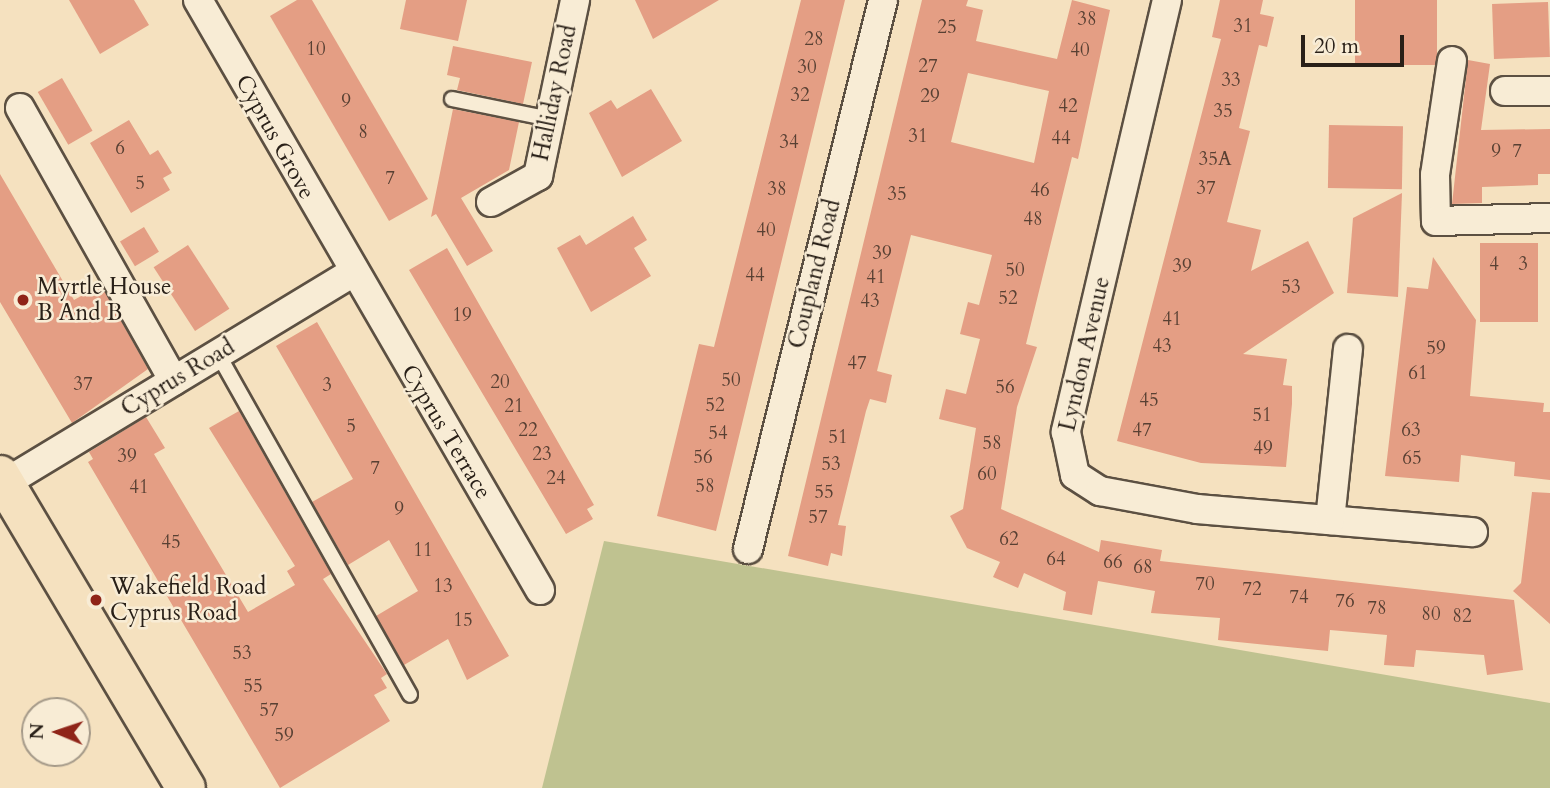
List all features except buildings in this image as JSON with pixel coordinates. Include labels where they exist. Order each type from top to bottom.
[{"type":"main road","points":[[2,479],[186,788]]},
{"type":"street","name":"Cyprus Grove","points":[[198,0],[352,273]]},
{"type":"street","name":"Halliday Road","points":[[491,202],[538,176],[575,0]]},
{"type":"street","name":"Coupland Road","points":[[748,549],[883,0]]},
{"type":"street","name":"Lyndon Avenue","points":[[1167,0],[1066,432],[1068,461],[1086,485],[1141,501],[1473,532]]},
{"type":"street","points":[[1451,61],[1435,175],[1436,221],[1550,218]]},
{"type":"street","points":[[1505,91],[1550,90]]},
{"type":"street","points":[[20,108],[174,381]]},
{"type":"street","name":"Cyprus Road","points":[[2,479],[174,381],[352,273]]},
{"type":"street","name":"Cyprus Terrace","points":[[352,273],[540,590]]},
{"type":"street","points":[[1330,520],[1348,349]]},
{"type":"lane","points":[[452,99],[550,119]]},
{"type":"lane","points":[[218,354],[410,695]]},
{"type":"green space","points":[[604,541],[1550,703],[1550,788],[542,788]]},
{"type":"place","name":"Myrtle House B And B","points":[[23,300]]},
{"type":"place","name":"Wakefield Road Cyprus Road","points":[[96,600]]}]
